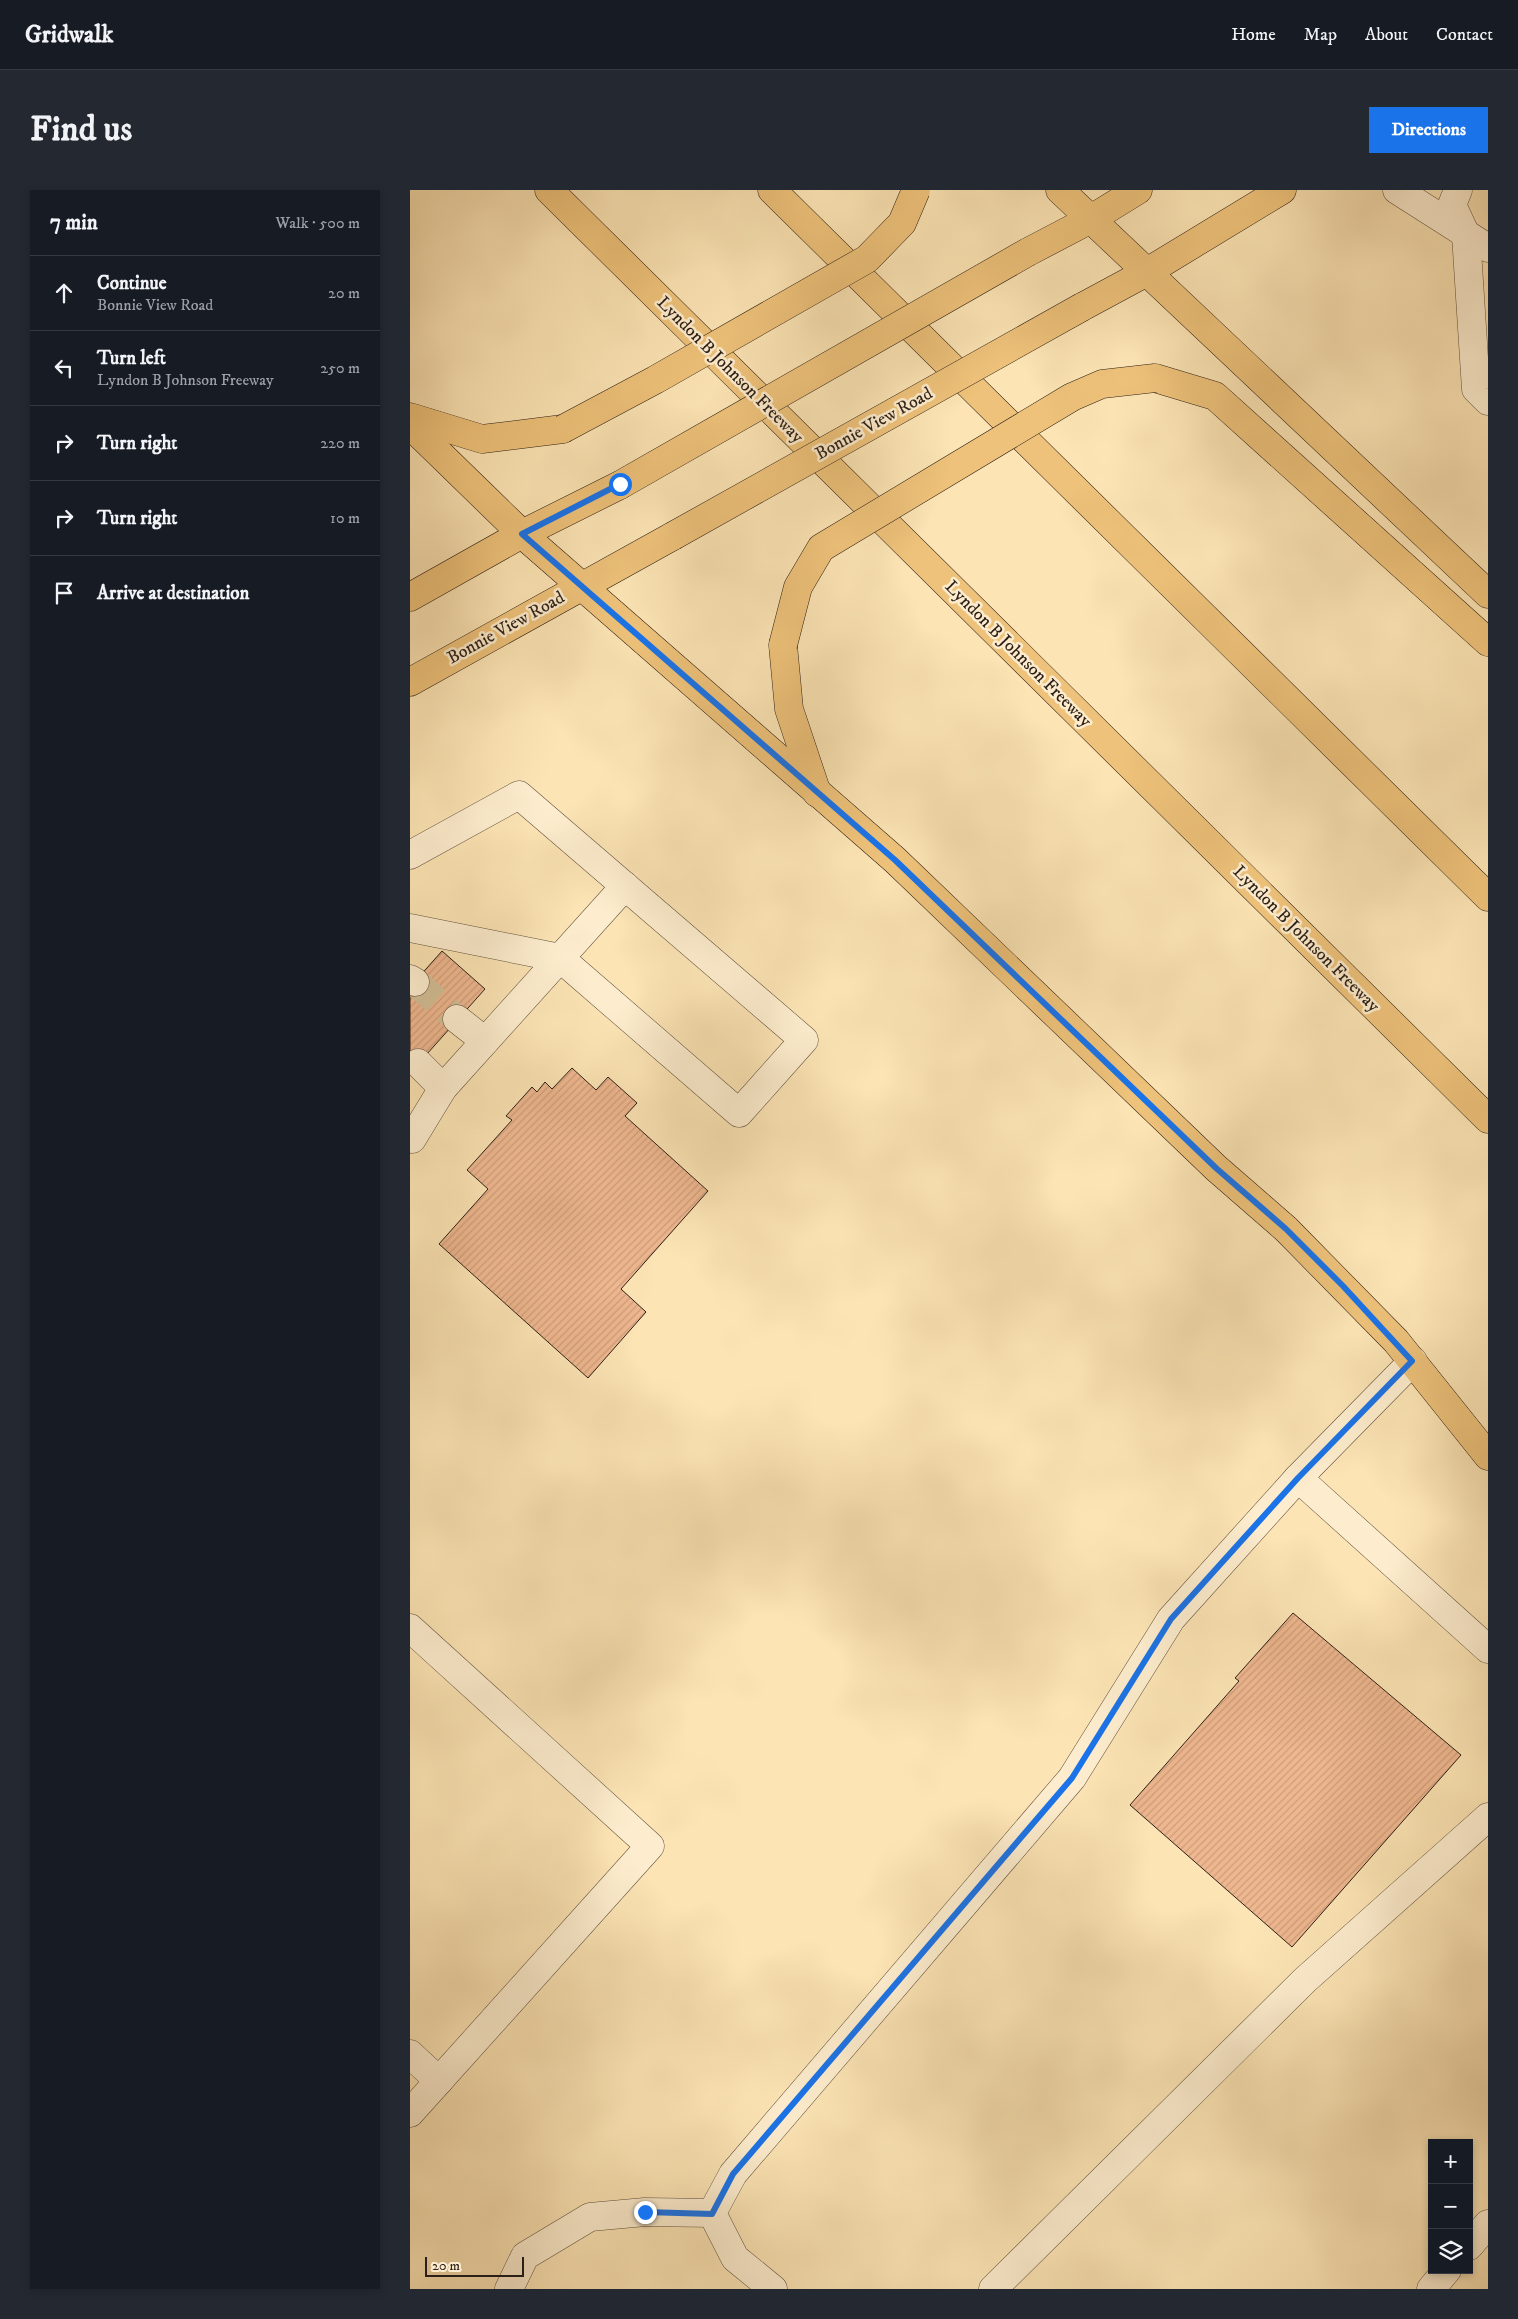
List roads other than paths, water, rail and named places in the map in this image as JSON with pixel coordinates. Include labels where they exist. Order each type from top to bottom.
[{"type":"main road","name":"Lyndon B Johnson Freeway","points":[[548,190],[1488,1119]]},
{"type":"main road","points":[[772,190],[1488,898]]},
{"type":"main road","points":[[410,417],[482,439],[563,429],[655,380],[867,259],[902,222],[916,190]]},
{"type":"main road","points":[[1060,190],[1488,594]]},
{"type":"main road","points":[[410,597],[522,534],[620,484],[1028,252],[1091,219],[1138,190]]},
{"type":"main road","name":"Bonnie View Road","points":[[410,682],[1147,272],[1282,190]]},
{"type":"main road","points":[[818,795],[789,709],[783,645],[798,587],[821,548],[1072,397],[1102,384],[1155,378],[1215,396],[1488,642]]},
{"type":"main road","points":[[410,425],[522,534],[583,585],[818,795],[895,860],[1216,1168],[1286,1229],[1343,1286],[1412,1361],[1488,1456]]},
{"type":"lane","points":[[1397,190],[1477,241]]},
{"type":"lane","points":[[1458,190],[1452,205],[1477,241],[1480,325],[1476,389],[1488,402]]},
{"type":"lane","points":[[410,855],[519,795],[804,1040],[740,1113],[560,958],[410,928]]},
{"type":"lane","points":[[410,1137],[412,1139],[443,1088],[626,886]]},
{"type":"lane","points":[[457,1019],[485,1041]]},
{"type":"lane","points":[[418,1064],[443,1088]]},
{"type":"lane","points":[[712,2214],[733,2174],[1072,1778],[1171,1619],[1298,1478],[1412,1361]]},
{"type":"lane","points":[[1298,1478],[1488,1649]]},
{"type":"lane","points":[[410,1628],[650,1846],[410,2113]]},
{"type":"lane","points":[[992,2289],[1305,1980],[1488,1817]]},
{"type":"lane","points":[[410,2054],[439,2081]]},
{"type":"lane","points":[[509,2289],[525,2256],[590,2217],[645,2212],[712,2214]]},
{"type":"lane","points":[[712,2214],[735,2258],[773,2289]]},
{"type":"lane","points":[[1473,2241],[1488,2224]]},
{"type":"lane","points":[[1431,2289],[1444,2274]]},
{"type":"tunnel","points":[[415,982],[457,1019]]}]
